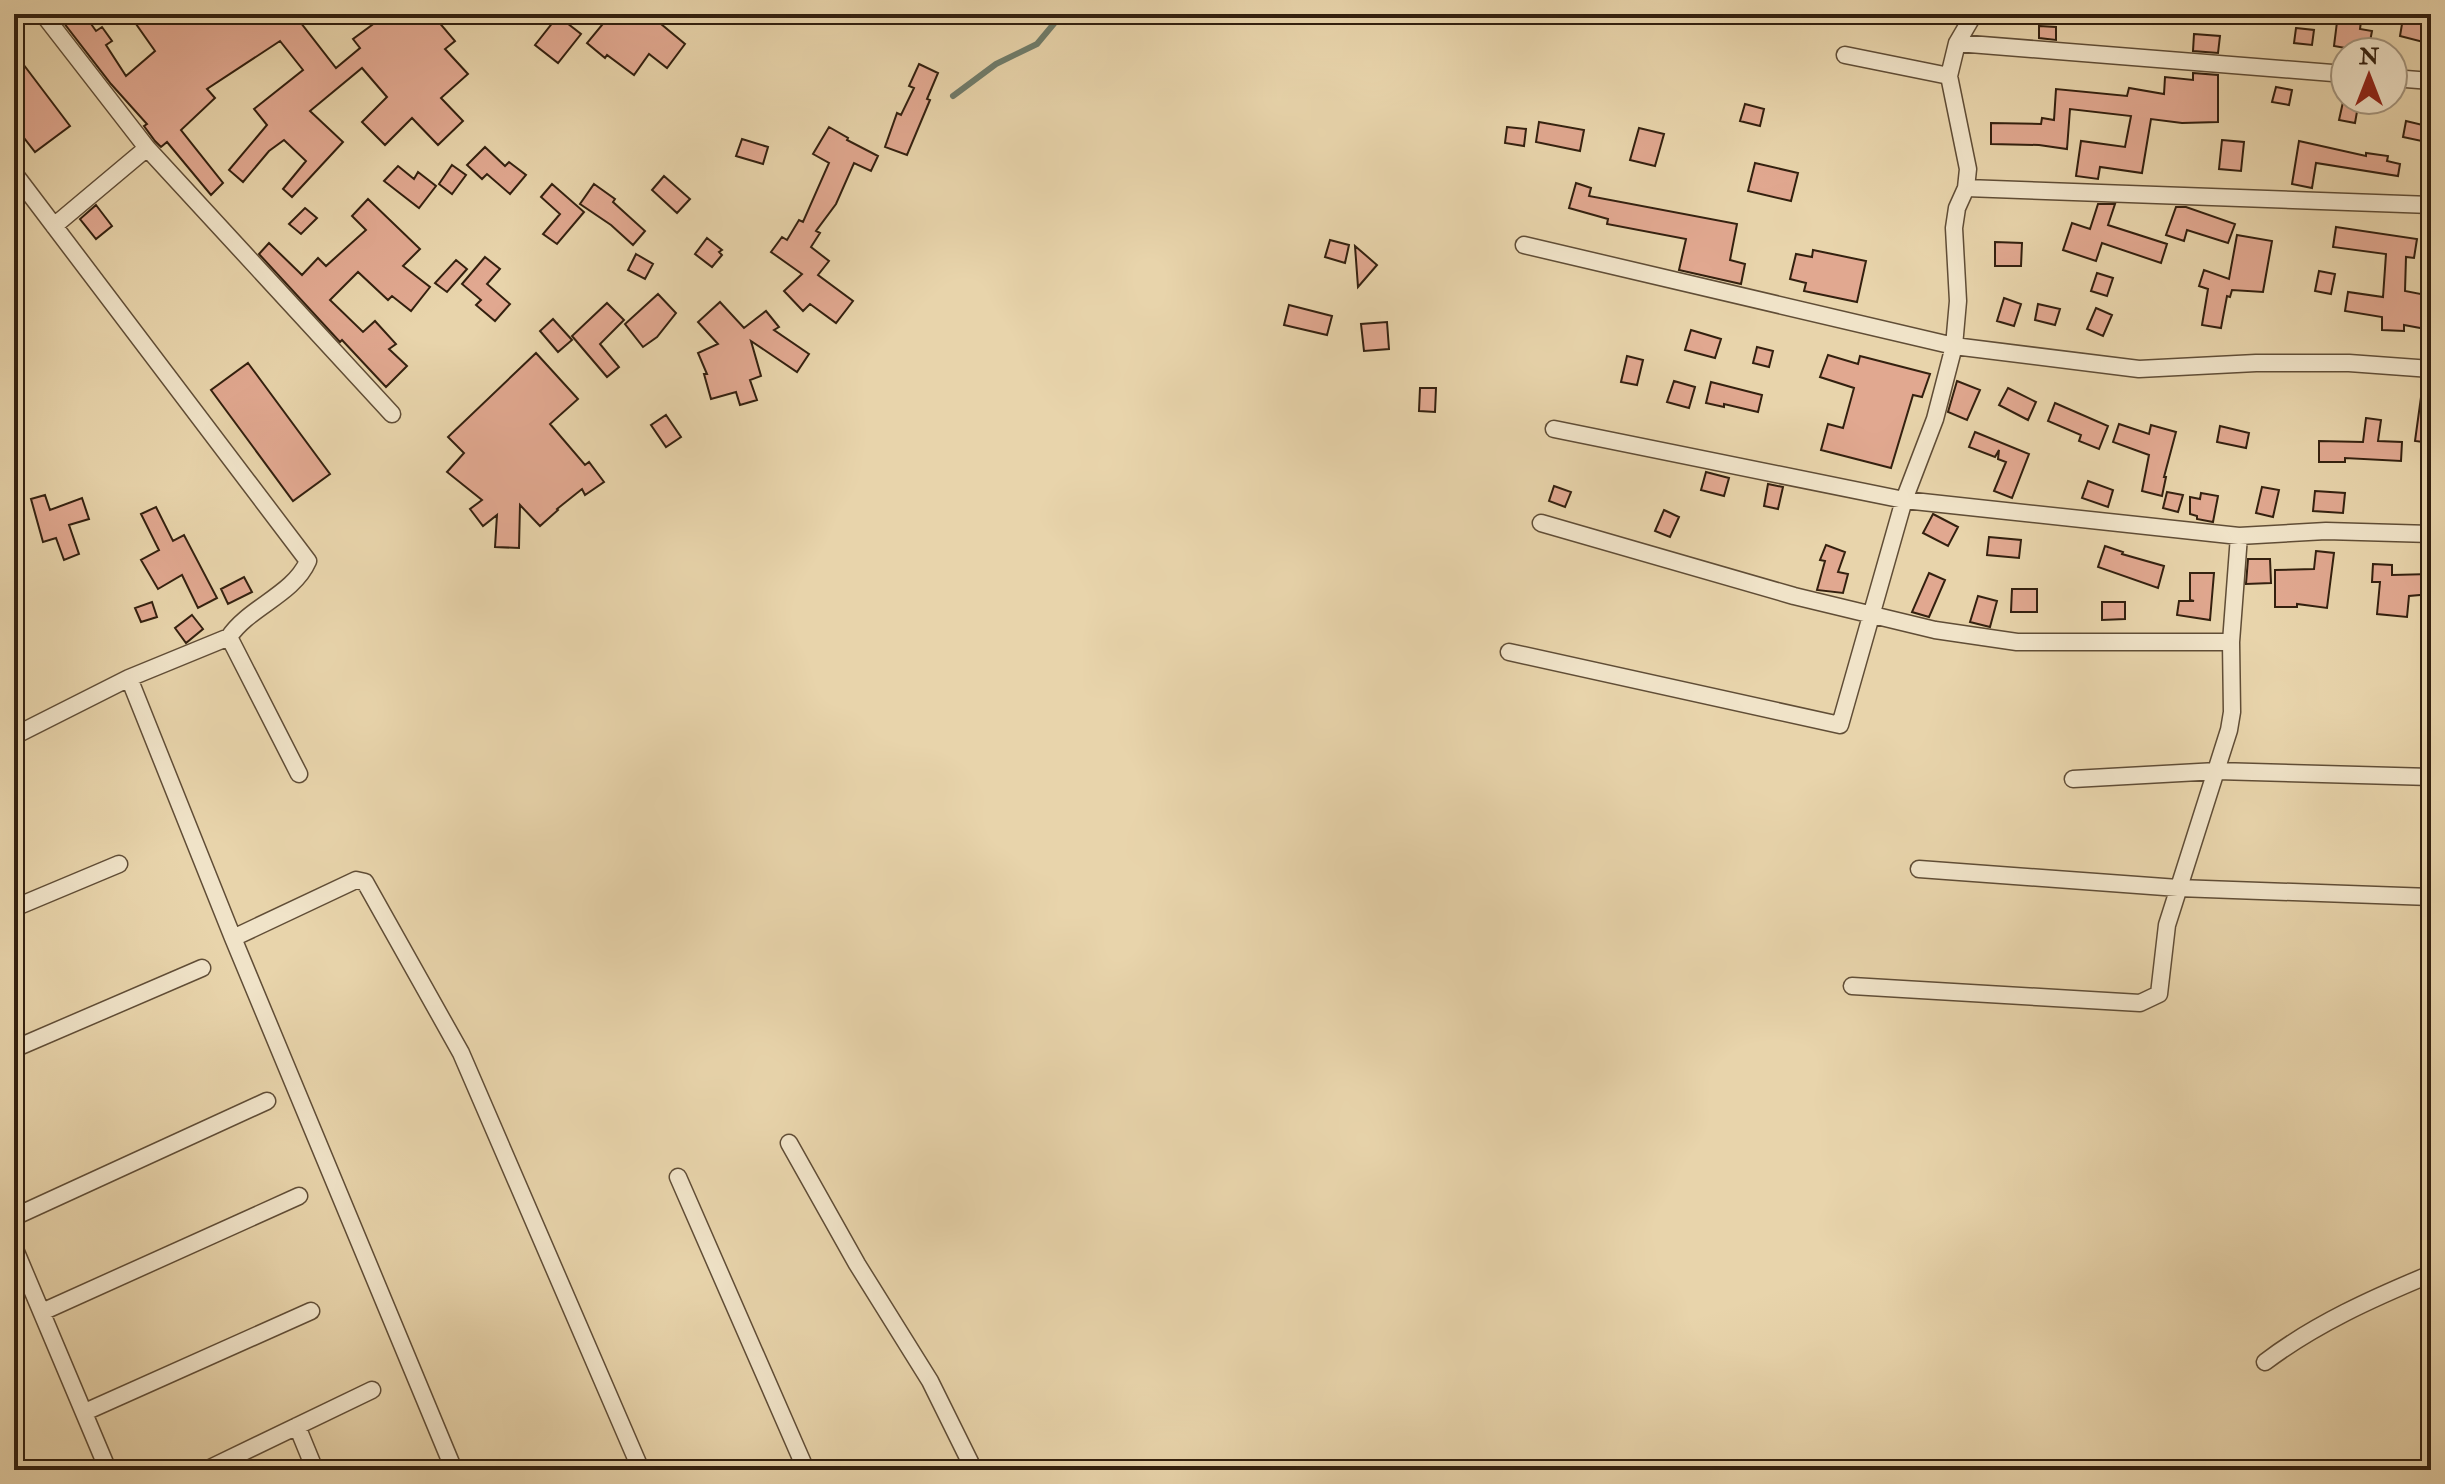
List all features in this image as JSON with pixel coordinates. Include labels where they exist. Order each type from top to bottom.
[{"type":"street","points":[[43,14],[147,148],[392,414]]},
{"type":"street","points":[[1509,652],[1840,725],[1870,613],[1904,500],[1935,419],[1954,346],[1958,301],[1954,228],[1957,208],[1966,188],[1968,169],[1949,76],[1957,43],[1974,14]]},
{"type":"street","points":[[1957,43],[2329,73]]},
{"type":"street","points":[[1845,55],[1949,76]]},
{"type":"street","points":[[2409,79],[2431,81]]},
{"type":"street","points":[[54,226],[147,148]]},
{"type":"street","points":[[14,173],[308,561],[298,577],[236,626],[229,637],[129,678],[14,736]]},
{"type":"street","points":[[1966,188],[2431,205]]},
{"type":"street","points":[[1524,245],[1954,346],[2139,369],[2256,363],[2349,363],[2431,369]]},
{"type":"street","points":[[1554,429],[1904,500],[2239,536],[2326,531],[2431,534]]},
{"type":"street","points":[[1541,523],[1794,596],[1935,630],[2017,642],[2231,642]]},
{"type":"street","points":[[1852,986],[2140,1003],[2159,994],[2165,935],[2217,771],[2232,712],[2231,642],[2239,536]]},
{"type":"street","points":[[229,637],[299,774]]},
{"type":"street","points":[[129,678],[233,938],[454,1470]]},
{"type":"street","points":[[2073,779],[2217,771],[2431,777]]},
{"type":"street","points":[[14,908],[119,864]]},
{"type":"street","points":[[1919,869],[2178,888],[2431,897]]},
{"type":"street","points":[[233,938],[356,880],[365,882],[461,1053],[641,1470]]},
{"type":"street","points":[[14,1049],[202,968]]},
{"type":"street","points":[[14,1217],[267,1101]]},
{"type":"street","points":[[789,1143],[857,1264],[930,1381],[974,1470]]},
{"type":"street","points":[[678,1177],[806,1470]]},
{"type":"street","points":[[42,1312],[299,1196]]},
{"type":"street","points":[[14,1247],[108,1470]]},
{"type":"street","points":[[2265,1362],[2295,1339],[2382,1294],[2431,1274]]},
{"type":"street","points":[[85,1412],[311,1311]]},
{"type":"street","points":[[206,1470],[372,1390]]},
{"type":"street","points":[[297,1426],[315,1470]]},
{"type":"building","points":[[57,14],[84,14],[96,31],[102,27],[112,41],[106,45],[126,76],[155,51],[129,14],[317,14],[301,23],[336,68],[360,48],[353,39],[387,14],[432,14],[455,41],[445,49],[468,74],[441,98],[463,121],[438,145],[412,118],[385,145],[362,122],[387,97],[362,68],[310,111],[343,142],[292,197],[283,189],[306,161],[284,140],[269,151],[243,182],[229,170],[267,125],[254,109],[303,70],[280,41],[207,89],[215,98],[181,130],[223,183],[211,195],[167,142],[161,147],[155,141],[144,126],[147,124],[111,84]]},
{"type":"building","points":[[611,14],[649,14],[685,44],[667,68],[649,54],[634,75],[587,43]]},
{"type":"building","points":[[2338,14],[2362,14],[2360,29],[2372,31],[2371,36],[2335,36]]},
{"type":"building","points":[[558,16],[581,34],[558,63],[535,45]]},
{"type":"building","points":[[2403,18],[2431,24],[2431,44],[2400,36]]},
{"type":"building","points":[[2039,26],[2056,27],[2056,40],[2039,38]]},
{"type":"building","points":[[2296,28],[2314,30],[2312,45],[2294,43]]},
{"type":"building","points":[[2194,34],[2220,36],[2218,53],[2193,51]]},
{"type":"building","points":[[14,52],[70,126],[35,152],[14,125]]},
{"type":"building","points":[[919,64],[938,73],[907,155],[885,147],[897,113],[901,115],[914,88],[909,86]]},
{"type":"building","points":[[2193,73],[2218,75],[2218,122],[2182,123],[2151,119],[2142,173],[2100,167],[2098,179],[2076,176],[2081,141],[2125,147],[2131,116],[2070,109],[2067,149],[1991,144],[1991,123],[2041,124],[2042,118],[2054,120],[2056,89],[2127,96],[2129,88],[2164,94],[2165,77],[2193,80]]},
{"type":"building","points":[[2276,87],[2292,90],[2289,105],[2272,102]]},
{"type":"building","points":[[1745,104],[1764,109],[1760,126],[1740,121]]},
{"type":"building","points":[[2340,116],[2356,116],[2355,123],[2339,120]]},
{"type":"building","points":[[2406,121],[2431,127],[2431,143],[2403,137]]},
{"type":"building","points":[[1539,122],[1584,130],[1580,151],[1536,142]]},
{"type":"building","points":[[829,127],[878,156],[871,171],[854,163],[836,204],[816,231],[820,233],[811,247],[829,261],[818,275],[853,301],[836,323],[810,304],[803,311],[784,291],[802,274],[771,252],[782,237],[787,240],[799,220],[803,222],[829,163],[813,154]]},
{"type":"building","points":[[1507,127],[1526,129],[1524,146],[1505,143]]},
{"type":"building","points":[[1639,128],[1664,134],[1655,166],[1630,160]]},
{"type":"building","points":[[742,139],[768,147],[763,164],[736,156]]},
{"type":"building","points":[[2222,140],[2244,142],[2241,171],[2219,169]]},
{"type":"building","points":[[2299,141],[2366,156],[2366,153],[2388,156],[2387,161],[2400,164],[2398,176],[2316,163],[2312,188],[2292,184]]},
{"type":"building","points":[[485,147],[505,166],[509,162],[526,175],[510,194],[487,174],[482,179],[467,165]]},
{"type":"building","points":[[1755,163],[1798,173],[1791,201],[1748,191]]},
{"type":"building","points":[[452,165],[466,175],[452,194],[439,184]]},
{"type":"building","points":[[398,166],[414,179],[418,172],[436,186],[419,208],[384,181]]},
{"type":"building","points":[[664,176],[690,199],[677,213],[652,190]]},
{"type":"building","points":[[1576,183],[1591,188],[1589,196],[1737,224],[1730,260],[1745,264],[1741,284],[1679,270],[1686,239],[1607,224],[1608,219],[1569,208]]},
{"type":"building","points":[[552,184],[584,212],[557,244],[543,234],[560,214],[541,197]]},
{"type":"building","points":[[594,184],[615,199],[613,202],[645,231],[633,245],[580,204]]},
{"type":"building","points":[[368,199],[420,249],[403,266],[430,287],[411,311],[392,296],[388,300],[358,272],[330,300],[363,332],[375,321],[396,344],[389,349],[407,366],[386,387],[259,254],[269,243],[302,275],[318,258],[326,266],[366,230],[352,216]]},
{"type":"building","points":[[2098,204],[2115,204],[2108,225],[2167,244],[2161,263],[2102,243],[2096,261],[2063,250],[2072,223],[2090,229]]},
{"type":"building","points":[[96,205],[112,226],[96,239],[80,219]]},
{"type":"building","points":[[2176,207],[2186,207],[2235,224],[2228,243],[2187,230],[2184,241],[2166,235]]},
{"type":"building","points":[[305,208],[317,218],[301,234],[289,224]]},
{"type":"building","points":[[2336,227],[2417,239],[2414,258],[2406,257],[2405,291],[2431,296],[2431,330],[2404,325],[2404,331],[2382,330],[2382,317],[2345,311],[2348,292],[2383,297],[2386,254],[2333,247]]},
{"type":"building","points":[[2237,235],[2272,241],[2263,292],[2232,290],[2230,297],[2227,296],[2221,328],[2202,325],[2208,289],[2199,286],[2204,270],[2229,279]]},
{"type":"building","points":[[707,238],[722,250],[719,252],[722,255],[712,267],[695,254]]},
{"type":"building","points":[[1330,240],[1349,245],[1345,263],[1325,257]]},
{"type":"building","points":[[1995,242],[2022,243],[2021,266],[1995,266]]},
{"type":"building","points":[[1355,246],[1377,265],[1358,287]]},
{"type":"building","points":[[1813,250],[1866,261],[1857,302],[1804,291],[1806,283],[1790,279],[1796,254],[1812,257]]},
{"type":"building","points":[[636,254],[653,264],[645,279],[628,270]]},
{"type":"building","points":[[485,257],[500,269],[487,284],[510,304],[495,321],[476,305],[481,300],[462,284]]},
{"type":"building","points":[[456,260],[467,269],[447,292],[435,283]]},
{"type":"building","points":[[2319,271],[2335,274],[2331,294],[2315,291]]},
{"type":"building","points":[[2097,273],[2113,278],[2107,296],[2091,291]]},
{"type":"building","points":[[658,294],[676,313],[657,337],[643,347],[625,324]]},
{"type":"building","points":[[2004,298],[2021,304],[2014,326],[1997,321]]},
{"type":"building","points":[[720,302],[744,328],[766,311],[779,327],[774,330],[809,354],[797,372],[751,341],[761,376],[750,380],[757,400],[740,405],[736,392],[711,399],[704,374],[707,374],[698,353],[718,344],[698,322]]},
{"type":"building","points":[[607,303],[624,320],[600,344],[619,367],[607,377],[572,336]]},
{"type":"building","points":[[2038,304],[2060,309],[2055,325],[2035,320]]},
{"type":"building","points":[[1289,305],[1332,316],[1327,335],[1284,325]]},
{"type":"building","points":[[2096,308],[2112,315],[2103,336],[2087,329]]},
{"type":"building","points":[[553,319],[572,340],[558,352],[540,331]]},
{"type":"building","points":[[1387,322],[1389,349],[1364,351],[1361,324]]},
{"type":"building","points":[[1691,330],[1721,339],[1715,358],[1685,350]]},
{"type":"building","points":[[1757,347],[1773,351],[1769,367],[1753,363]]},
{"type":"building","points":[[536,353],[578,399],[550,424],[585,465],[589,462],[604,482],[585,495],[582,489],[540,526],[520,505],[519,548],[495,547],[497,515],[483,526],[470,509],[482,500],[447,472],[464,453],[448,437]]},
{"type":"building","points":[[1828,355],[1858,364],[1860,356],[1930,374],[1922,397],[1913,395],[1891,468],[1821,450],[1828,424],[1843,428],[1854,388],[1820,377]]},
{"type":"building","points":[[1627,356],[1643,360],[1637,385],[1621,382]]},
{"type":"building","points":[[248,363],[330,474],[293,501],[211,390]]},
{"type":"building","points":[[1674,381],[1695,387],[1689,408],[1667,402]]},
{"type":"building","points":[[1957,381],[1980,390],[1967,420],[1948,412]]},
{"type":"building","points":[[1711,382],[1762,395],[1758,412],[1706,403]]},
{"type":"building","points":[[1420,388],[1436,388],[1435,412],[1419,411]]},
{"type":"building","points":[[2008,388],[2036,402],[2028,420],[1999,405]]},
{"type":"building","points":[[2421,397],[2431,398],[2431,443],[2415,441]]},
{"type":"building","points":[[2055,403],[2108,426],[2099,449],[2079,441],[2081,435],[2048,421]]},
{"type":"building","points":[[666,415],[681,437],[666,447],[651,425]]},
{"type":"building","points":[[2366,418],[2381,420],[2378,441],[2402,442],[2401,461],[2345,458],[2345,462],[2319,462],[2319,441],[2363,442]]},
{"type":"building","points":[[2119,424],[2149,434],[2151,425],[2176,432],[2162,496],[2142,491],[2149,455],[2113,442]]},
{"type":"building","points":[[2220,426],[2249,433],[2246,448],[2217,442]]},
{"type":"building","points":[[1975,432],[2029,454],[2012,498],[1994,491],[2006,462],[1998,459],[1999,450],[1995,457],[1969,447]]},
{"type":"building","points":[[1706,472],[1729,478],[1724,496],[1701,490]]},
{"type":"building","points":[[2088,481],[2113,490],[2108,507],[2082,498]]},
{"type":"building","points":[[1768,484],[1783,487],[1778,509],[1764,506]]},
{"type":"building","points":[[1554,486],[1571,492],[1565,507],[1549,501]]},
{"type":"building","points":[[2262,487],[2279,490],[2273,517],[2256,513]]},
{"type":"building","points":[[2315,491],[2345,493],[2343,513],[2313,511]]},
{"type":"building","points":[[2167,492],[2183,495],[2178,512],[2163,508]]},
{"type":"building","points":[[2201,493],[2218,496],[2213,522],[2197,519],[2197,516],[2190,514],[2190,497],[2200,499]]},
{"type":"building","points":[[45,495],[50,510],[82,498],[89,519],[69,525],[79,554],[64,560],[56,538],[43,542],[31,499]]},
{"type":"building","points":[[156,507],[173,541],[184,535],[217,598],[198,608],[182,575],[158,589],[141,560],[159,550],[141,514]]},
{"type":"building","points":[[1664,510],[1679,517],[1670,537],[1655,531]]},
{"type":"building","points":[[1933,514],[1958,527],[1948,546],[1923,533]]},
{"type":"building","points":[[1989,537],[2021,540],[2019,558],[1987,555]]},
{"type":"building","points":[[1826,545],[1845,552],[1838,572],[1848,574],[1843,593],[1817,590],[1825,561],[1820,560]]},
{"type":"building","points":[[2105,546],[2164,566],[2158,588],[2098,567]]},
{"type":"building","points":[[2316,551],[2334,553],[2327,608],[2297,604],[2297,607],[2275,607],[2275,570],[2314,569]]},
{"type":"building","points":[[2248,559],[2270,559],[2271,583],[2246,584]]},
{"type":"building","points":[[2373,564],[2392,565],[2392,575],[2431,574],[2431,594],[2409,596],[2407,617],[2377,614],[2380,582],[2372,582]]},
{"type":"building","points":[[1929,573],[1945,580],[1929,617],[1912,612]]},
{"type":"building","points":[[2190,573],[2214,573],[2210,620],[2177,615],[2179,601],[2194,601],[2190,600]]},
{"type":"building","points":[[244,577],[252,592],[228,604],[221,589]]},
{"type":"building","points":[[2012,589],[2037,589],[2037,612],[2011,612]]},
{"type":"building","points":[[1978,596],[1997,601],[1990,627],[1970,622]]},
{"type":"building","points":[[152,602],[157,617],[141,622],[135,608]]},
{"type":"building","points":[[2102,602],[2125,602],[2125,619],[2102,620]]},
{"type":"building","points":[[192,615],[203,629],[186,643],[175,628]]},
{"type":"waterway","points":[[953,96],[996,64],[1037,44],[1062,14]]}]
